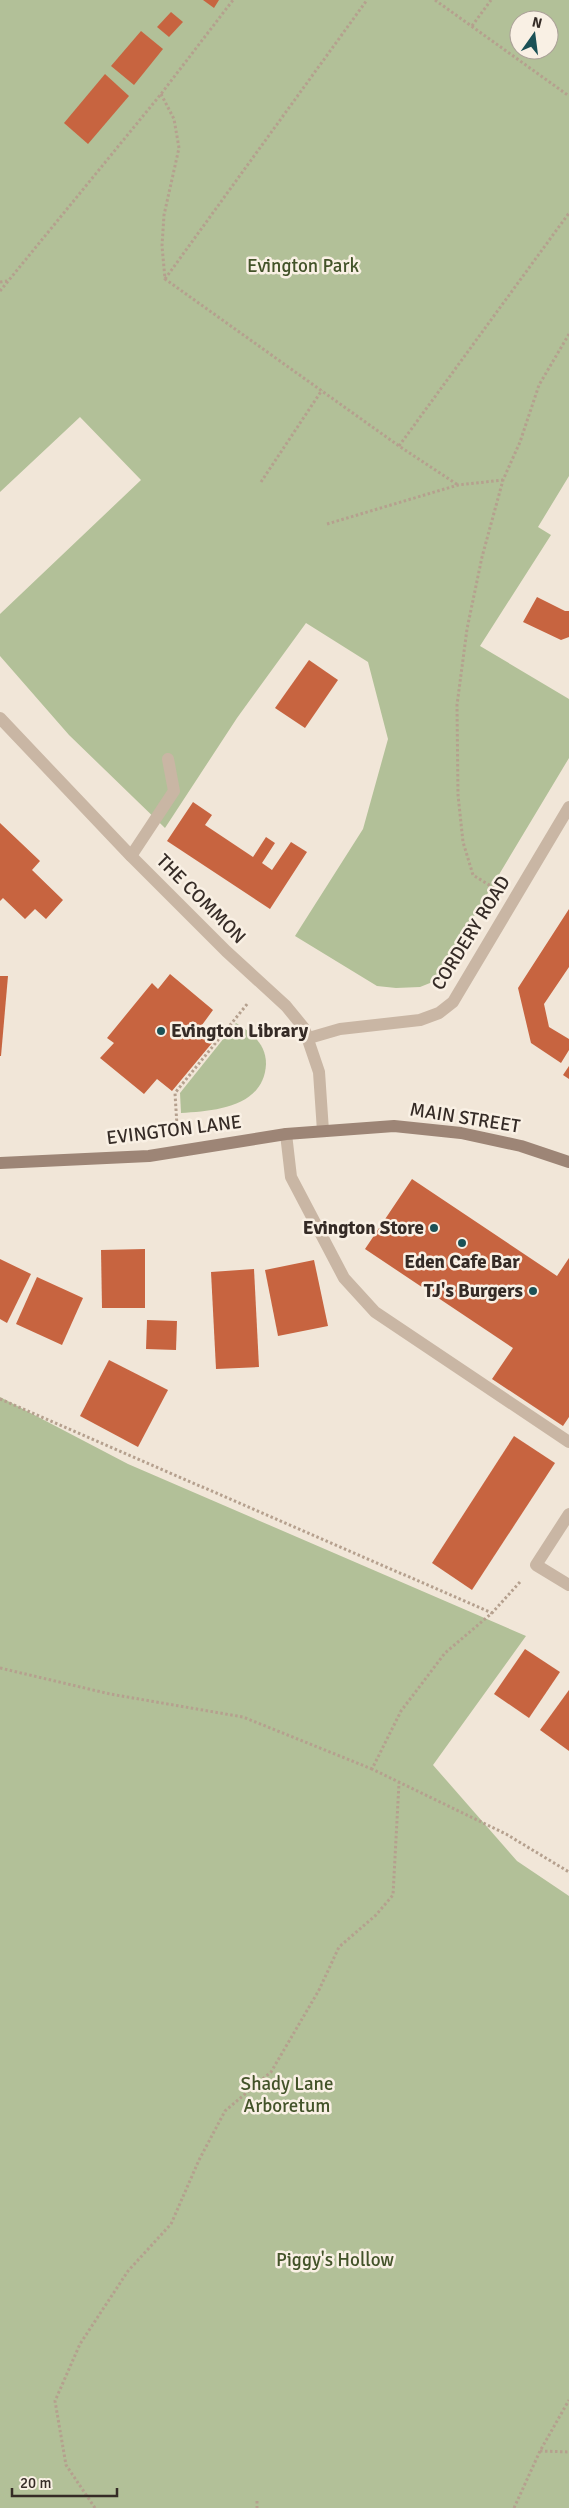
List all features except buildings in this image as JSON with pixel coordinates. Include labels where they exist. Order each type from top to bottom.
[{"type":"main road","name":"MAIN STREET","points":[[323,1131],[394,1126],[462,1132],[521,1146],[569,1162]]},
{"type":"main road","name":"EVINGTON LANE","points":[[0,1163],[149,1156],[239,1140],[323,1131]]},
{"type":"street","name":"THE COMMON","points":[[0,718],[131,856],[226,951],[286,1006],[304,1028],[319,1072],[323,1131]]},
{"type":"street","points":[[131,856],[174,790],[168,759]]},
{"type":"street","name":"CORDERY ROAD","points":[[308,1038],[340,1029],[420,1020],[438,1013],[453,1002],[569,807]]},
{"type":"street","points":[[286,1134],[291,1177],[344,1278],[375,1312],[569,1442]]},
{"type":"street","points":[[569,1514],[536,1564],[569,1585]]},
{"type":"path","points":[[0,291],[161,94],[233,0]]},
{"type":"path","points":[[165,279],[367,0]]},
{"type":"path","points":[[435,0],[569,96]]},
{"type":"path","points":[[472,26],[491,0]]},
{"type":"path","points":[[161,94],[174,120],[179,148],[164,214],[162,246],[165,279],[399,446],[458,484]]},
{"type":"path","points":[[399,446],[569,213]]},
{"type":"path","points":[[0,282],[8,281]]},
{"type":"path","points":[[514,899],[473,875],[463,842],[458,786],[457,705],[462,663],[482,557],[503,480],[520,442],[539,385],[569,334]]},
{"type":"path","points":[[261,482],[322,390]]},
{"type":"path","points":[[327,524],[458,484],[503,480]]},
{"type":"path","points":[[178,1152],[175,1093],[262,984]]},
{"type":"path","points":[[0,1399],[492,1612]]},
{"type":"path","points":[[372,1769],[402,1711],[445,1653],[492,1612],[536,1564]]},
{"type":"path","points":[[0,1668],[110,1694],[243,1717],[372,1769],[506,1834],[569,1872]]},
{"type":"path","points":[[96,2508],[66,2465],[55,2401],[80,2344],[128,2271],[171,2224],[199,2160],[225,2111],[272,2072],[319,1990],[340,1947],[376,1915],[393,1895],[399,1783]]},
{"type":"path","points":[[514,2508],[540,2451],[569,2400]]},
{"type":"path","points":[[540,2451],[569,2452]]},
{"type":"path","points":[[257,2501],[257,2508]]},
{"type":"green space","name":"Evington Park","points":[[0,0],[569,0],[569,476],[538,527],[551,535],[480,646],[569,699],[569,758],[435,981],[420,987],[396,988],[377,986],[295,936],[363,829],[388,739],[368,662],[306,623],[237,718],[165,828],[69,735],[0,656],[0,614],[141,480],[80,417],[0,492]]},
{"type":"green space","points":[[236,1023],[253,1035],[264,1051],[266,1064],[263,1078],[257,1090],[247,1098],[222,1108],[181,1113],[180,1093]]},
{"type":"green space","name":"Shady Lane Arboretum","points":[[0,1397],[128,1464],[526,1636],[433,1765],[517,1861],[569,1896],[569,2508],[0,2508]]},
{"type":"place","name":"Evington Library","points":[[161,1031]]},
{"type":"place","name":"Evington Store","points":[[434,1228]]},
{"type":"place","name":"Eden Cafe Bar","points":[[462,1243]]},
{"type":"place","name":"TJ's Burgers","points":[[533,1291]]},
{"type":"park label","name":"Piggy's Hollow","points":[[335,2260]]}]
